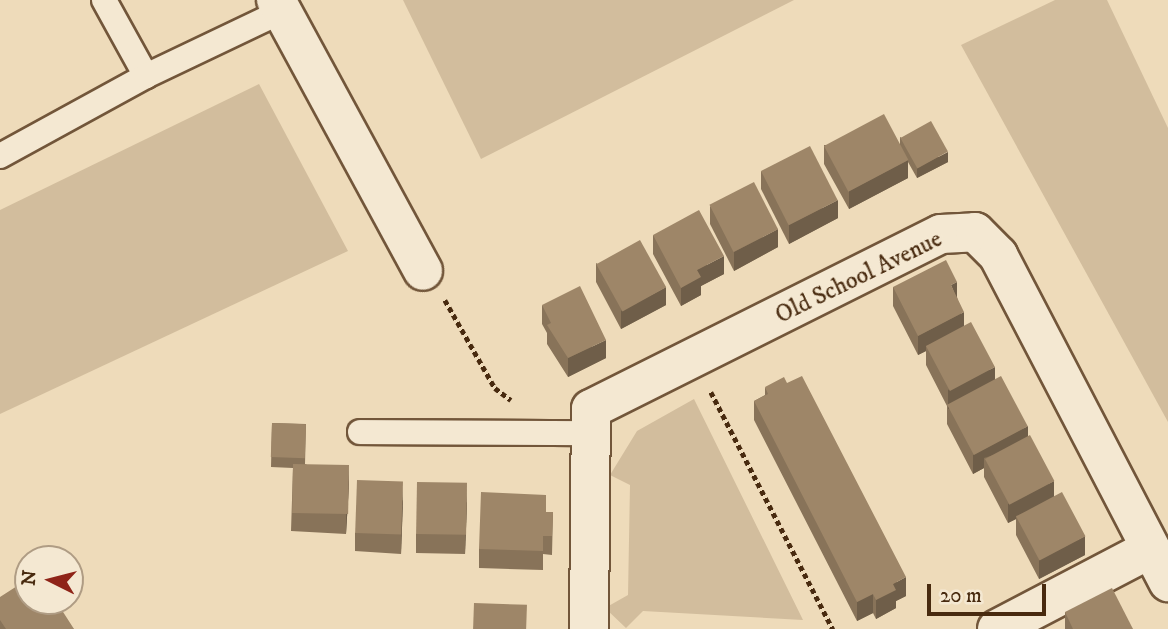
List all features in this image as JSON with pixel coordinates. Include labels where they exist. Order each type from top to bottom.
[{"type":"street","points":[[279,5],[423,271]]},
{"type":"street","name":"Old School Avenue","points":[[589,629],[571,433],[591,410],[941,234],[975,232],[998,255],[1168,582]]},
{"type":"street","points":[[996,629],[1150,549]]},
{"type":"lane","points":[[104,0],[146,76]]},
{"type":"lane","points":[[0,156],[279,5]]},
{"type":"lane","points":[[360,432],[571,433]]},
{"type":"path","points":[[423,271],[445,299],[495,388],[571,433]]},
{"type":"path","points":[[695,360],[833,629]]},
{"type":"shaded area","points":[[403,0],[794,0],[481,159]]},
{"type":"shaded area","points":[[1055,0],[1107,0],[1168,128],[1168,422],[961,45]]},
{"type":"shaded area","points":[[259,84],[348,251],[0,414],[0,210]]},
{"type":"shaded area","points":[[694,399],[803,620],[643,611],[626,628],[605,608],[628,595],[630,485],[610,475],[637,431]]},
{"type":"building","points":[[884,114],[908,160],[848,192],[824,146]]},
{"type":"building","points":[[931,121],[948,152],[917,169],[900,138]]},
{"type":"building","points":[[810,146],[838,200],[789,225],[761,171]]},
{"type":"building","points":[[754,182],[778,229],[734,252],[709,205]]},
{"type":"building","points":[[699,210],[724,256],[697,270],[701,277],[681,288],[653,235]]},
{"type":"building","points":[[640,240],[666,287],[622,311],[596,264]]},
{"type":"building","points":[[946,260],[957,282],[951,285],[964,312],[918,336],[893,287]]},
{"type":"building","points":[[580,286],[606,340],[568,358],[547,325],[551,323],[542,305]]},
{"type":"building","points":[[971,322],[995,367],[950,391],[926,346]]},
{"type":"building","points":[[802,376],[906,577],[893,584],[896,590],[876,600],[873,594],[857,602],[754,401],[768,394],[765,387],[784,377],[787,383]]},
{"type":"building","points":[[1001,376],[1028,426],[974,455],[947,405]]},
{"type":"building","points":[[272,423],[306,424],[305,458],[271,457]]},
{"type":"building","points":[[1030,435],[1054,481],[1009,505],[985,459]]},
{"type":"building","points":[[293,464],[349,465],[348,514],[292,513]]},
{"type":"building","points":[[357,480],[403,482],[401,535],[355,533]]},
{"type":"building","points":[[417,482],[467,483],[466,535],[416,534]]},
{"type":"building","points":[[481,492],[546,495],[546,512],[553,512],[552,536],[543,536],[543,551],[479,549]]},
{"type":"building","points":[[1062,492],[1085,536],[1040,561],[1016,516]]},
{"type":"building","points":[[14,588],[14,615],[65,615],[74,629],[6,629],[0,620],[0,597]]},
{"type":"building","points":[[1112,588],[1133,629],[1073,629],[1065,612]]},
{"type":"building","points":[[474,603],[527,605],[526,629],[473,629]]}]
